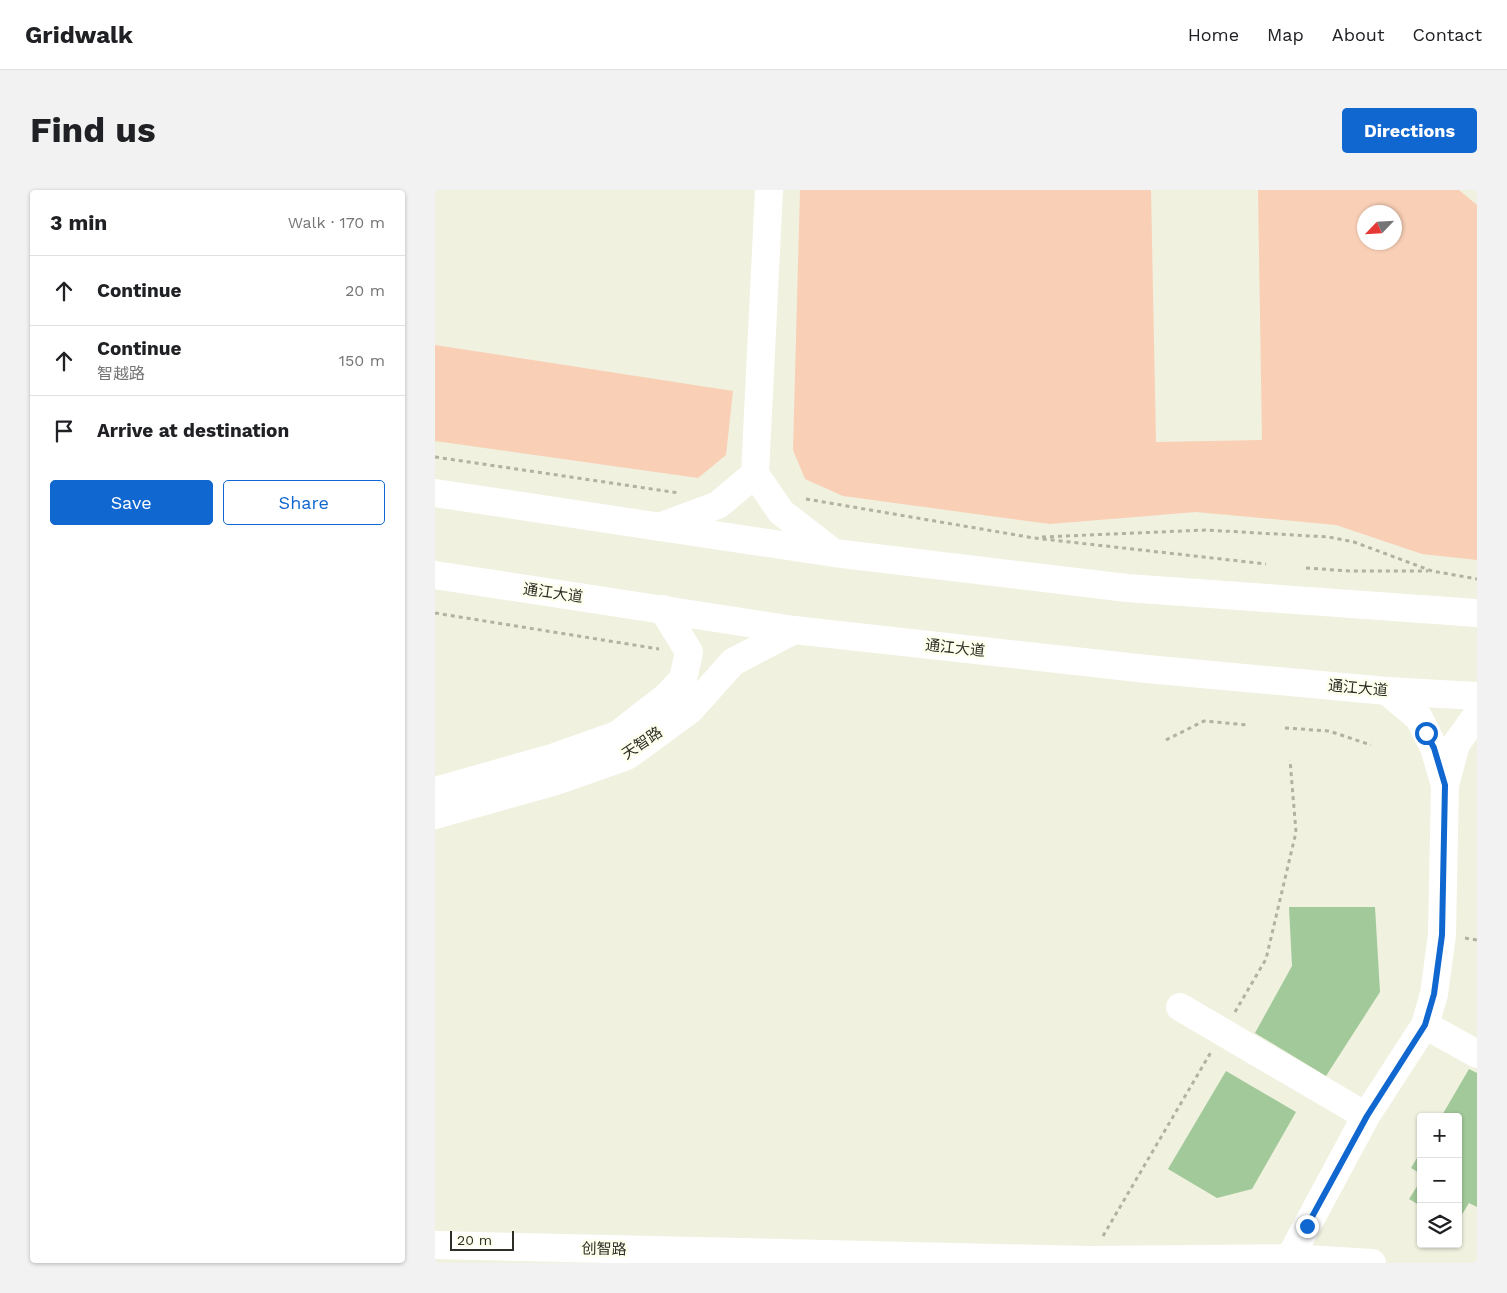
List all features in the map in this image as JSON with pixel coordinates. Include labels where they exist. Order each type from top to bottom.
[{"type":"street","points":[[769,190],[755,474],[781,512],[834,553]]},
{"type":"street","points":[[659,526],[718,505],[755,474]]},
{"type":"street","points":[[435,493],[834,553],[1127,588],[1477,613]]},
{"type":"street","name":"通江大道","points":[[435,575],[794,630],[1147,669],[1387,691],[1477,696]]},
{"type":"street","points":[[663,609],[689,652]]},
{"type":"street","name":"天智路","points":[[435,816],[556,781],[627,756],[689,710],[733,662],[794,630]]},
{"type":"street","name":"天智路","points":[[435,791],[552,758],[617,735],[666,697],[683,679],[689,652]]},
{"type":"street","points":[[1387,691],[1419,718],[1434,748],[1445,785]]},
{"type":"street","points":[[1289,1261],[1367,1116],[1425,1025],[1434,994],[1442,935],[1445,785],[1456,744],[1477,715]]},
{"type":"street","points":[[1180,1007],[1367,1116]]},
{"type":"street","points":[[1425,1025],[1477,1054]]},
{"type":"street","name":"创智路","points":[[435,1245],[1088,1260],[1372,1263]]},
{"type":"path","points":[[1266,564],[1033,538],[1196,530],[1329,537],[1354,542],[1431,570],[1477,579]]},
{"type":"path","points":[[1306,568],[1350,571],[1431,570]]},
{"type":"path","points":[[435,613],[689,652]]},
{"type":"path","points":[[1166,740],[1204,721],[1248,725]]},
{"type":"path","points":[[1285,728],[1329,731],[1371,745]]},
{"type":"path","points":[[1088,1260],[1266,959],[1296,832],[1290,760]]},
{"type":"shaded area","points":[[800,190],[1151,190],[1156,442],[1262,440],[1258,190],[1459,190],[1477,205],[1477,560],[1422,554],[1336,525],[1196,512],[1050,524],[843,496],[805,479],[793,450]]},
{"type":"shaded area","points":[[435,345],[733,391],[726,455],[698,478],[435,441]]},
{"type":"building","points":[[1289,907],[1375,907],[1380,992],[1326,1076],[1255,1033],[1292,966]]},
{"type":"building","points":[[1469,1069],[1477,1073],[1477,1207],[1469,1203],[1462,1214],[1462,1113],[1443,1113]]},
{"type":"building","points":[[1226,1071],[1296,1112],[1252,1189],[1217,1198],[1168,1169]]},
{"type":"building","points":[[1417,1158],[1417,1172],[1411,1168]]},
{"type":"building","points":[[1417,1186],[1417,1204],[1409,1199]]},
{"type":"route","points":[[1307,1226],[1367,1116],[1425,1025],[1434,994],[1442,935],[1445,785],[1434,748],[1426,733]]}]
